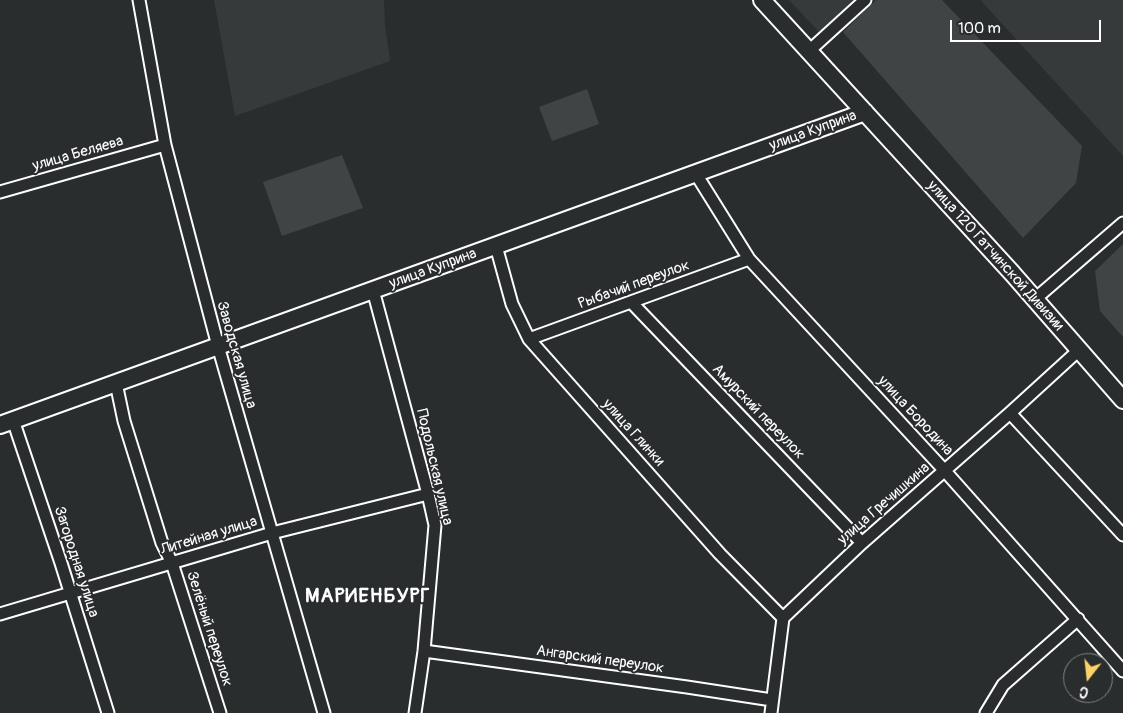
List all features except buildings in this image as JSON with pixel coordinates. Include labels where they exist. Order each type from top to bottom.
[{"type":"street","name":"Заводская улица","points":[[139,0],[165,145],[218,346],[324,713]]},
{"type":"street","name":"улица 120 Гатчинской Дивизии","points":[[762,0],[1035,299],[1123,400]]},
{"type":"street","points":[[809,51],[865,0]]},
{"type":"street","name":"улица Куприна","points":[[7,423],[865,112]]},
{"type":"street","name":"улица Беляева","points":[[0,192],[165,145]]},
{"type":"street","name":"улица Бородина","points":[[696,174],[749,259],[945,471],[1123,671]]},
{"type":"street","points":[[1035,299],[1123,223]]},
{"type":"street","name":"улица Глинки","points":[[496,246],[512,304],[529,339],[720,554],[783,618]]},
{"type":"street","name":"Рыбачий переулок","points":[[529,339],[749,259]]},
{"type":"street","name":"Подольская улица","points":[[373,290],[435,525],[424,652],[415,713]]},
{"type":"street","name":"Амурский переулок","points":[[632,302],[862,543]]},
{"type":"street","name":"улица Гречишкина","points":[[783,618],[862,543],[1010,414],[1079,350]]},
{"type":"street","name":"Зелёный переулок","points":[[116,383],[124,421],[162,543],[172,563],[220,713]]},
{"type":"street","points":[[1010,414],[1123,535]]},
{"type":"street","name":"Загородная улица","points":[[7,423],[70,592],[108,713]]},
{"type":"street","name":"Литейная улица","points":[[0,614],[272,533],[428,494]]},
{"type":"street","points":[[771,713],[783,618]]},
{"type":"street","points":[[986,713],[1003,685],[1078,620]]},
{"type":"street","name":"Ангарский переулок","points":[[424,652],[772,700]]},
{"type":"shaded area","points":[[214,0],[384,0],[390,61],[235,116]]},
{"type":"shaded area","points":[[789,0],[859,0],[821,34]]},
{"type":"shaded area","points":[[876,0],[942,0],[1082,146],[1076,183],[1023,238],[843,32]]},
{"type":"shaded area","points":[[981,0],[1123,0],[1123,156],[983,3]]},
{"type":"shaded area","points":[[587,89],[599,124],[552,141],[539,107]]},
{"type":"shaded area","points":[[342,155],[363,208],[282,236],[263,182]]},
{"type":"shaded area","points":[[1123,244],[1123,337],[1100,311],[1095,271]]},
{"type":"district","name":"МАРИЕНБУРГ","points":[[368,597]]}]
